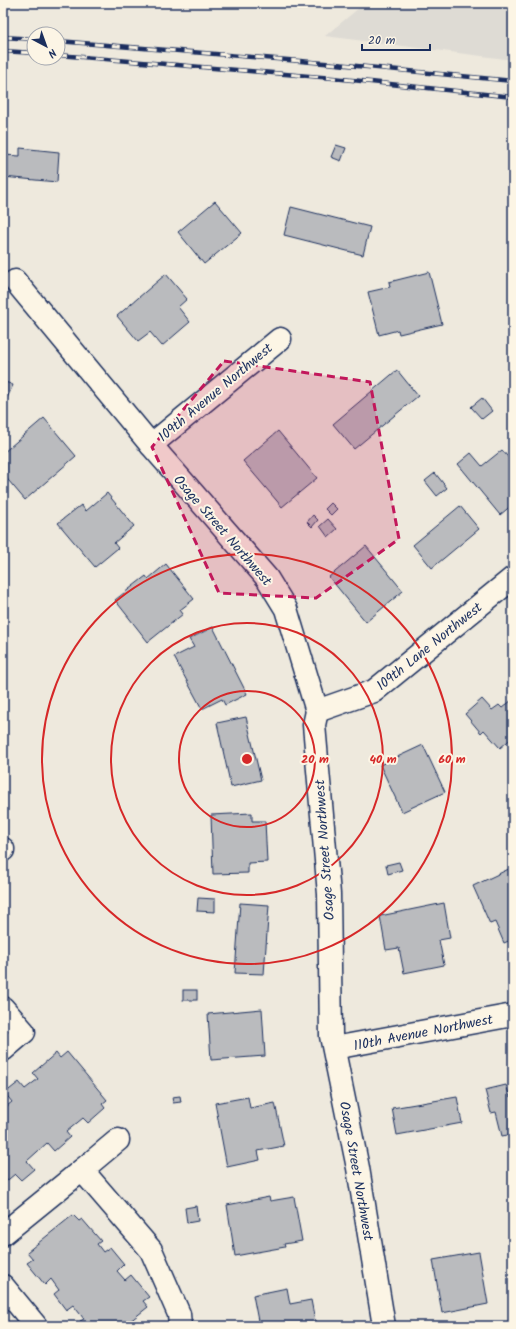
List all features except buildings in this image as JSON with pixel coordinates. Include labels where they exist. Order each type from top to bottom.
[{"type":"street","name":"Osage Street Northwest","points":[[15,281],[151,446],[267,578],[284,604],[317,711],[314,725],[329,894],[331,1036],[358,1168],[384,1326]]},
{"type":"street","name":"109th Avenue Northwest","points":[[151,446],[280,339]]},
{"type":"street","name":"109th Lane Northwest","points":[[317,711],[374,691],[513,578]]},
{"type":"street","points":[[3,1008],[24,1032],[3,1050]]},
{"type":"street","name":"110th Avenue Northwest","points":[[334,1048],[513,1015]]},
{"type":"street","points":[[3,1234],[118,1140]]},
{"type":"street","points":[[82,1170],[151,1250],[179,1314],[180,1326]]},
{"type":"street","points":[[3,1286],[36,1326]]},
{"type":"highlighted area","points":[[224,361],[370,382],[399,539],[316,598],[219,593],[152,447]]},
{"type":"shaded area","points":[[365,3],[513,3],[513,60],[325,36]]},
{"type":"railway","points":[[3,37],[26,38]]},
{"type":"railway","points":[[66,42],[336,64],[513,81]]},
{"type":"railway","points":[[3,51],[26,52]]},
{"type":"railway","points":[[66,56],[333,78],[513,97]]}]
